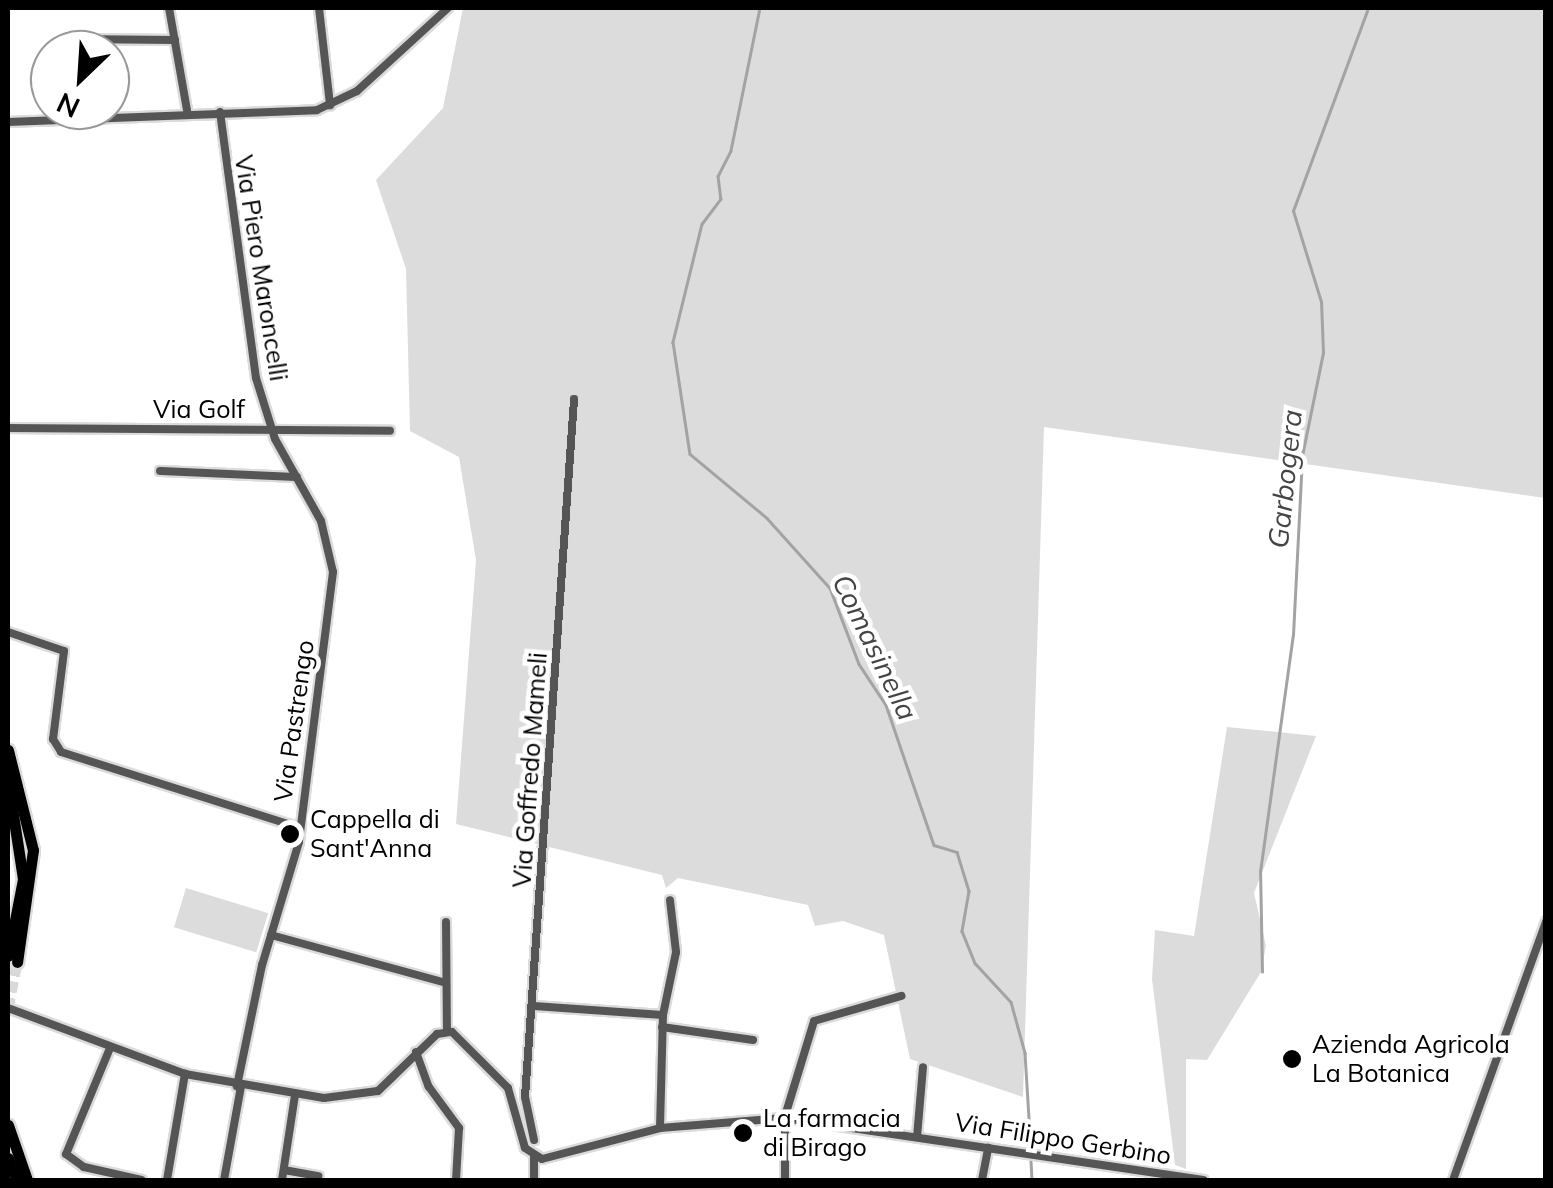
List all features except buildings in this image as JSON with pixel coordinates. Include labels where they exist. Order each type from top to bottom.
[{"type":"highway","points":[[8,750],[33,850],[12,959]]},
{"type":"highway","points":[[8,782],[23,879],[12,959]]},
{"type":"highway","points":[[8,1125],[27,1180]]},
{"type":"highway","points":[[8,1158],[17,1180]]},
{"type":"street","points":[[169,8],[187,110]]},
{"type":"street","points":[[319,8],[334,94],[328,107]]},
{"type":"street","points":[[130,112],[328,107],[357,91],[448,8]]},
{"type":"street","points":[[130,40],[175,40]]},
{"type":"street","name":"Via Piero Maroncelli","points":[[220,112],[248,339],[271,429]]},
{"type":"street","name":"Via Goffredo Mameli","points":[[534,1140],[525,1097],[574,399]]},
{"type":"street","name":"Via Golf","points":[[8,428],[390,431]]},
{"type":"street","name":"Via Pastrengo","points":[[224,1180],[239,1086],[297,827],[333,572],[326,535],[271,429]]},
{"type":"street","points":[[160,471],[297,477]]},
{"type":"street","points":[[8,632],[64,651],[53,739],[61,752],[297,827]]},
{"type":"street","points":[[660,1128],[663,1015],[676,952],[670,900]]},
{"type":"street","points":[[1453,1180],[1546,921]]},
{"type":"street","points":[[446,922],[447,1032],[508,1088],[534,1157],[534,1180]]},
{"type":"street","points":[[271,935],[446,983]]},
{"type":"street","points":[[785,1180],[784,1118],[814,1021],[901,996]]},
{"type":"street","points":[[534,1006],[663,1015]]},
{"type":"street","points":[[8,1008],[185,1074],[296,1095],[374,1093],[416,1052],[447,1032]]},
{"type":"street","points":[[662,1027],[754,1040]]},
{"type":"street","points":[[110,1048],[66,1147],[74,1164],[142,1180]]},
{"type":"street","points":[[416,1052],[429,1088],[459,1128],[456,1180]]},
{"type":"street","name":"Via Filippo Gerbino","points":[[917,1137],[923,1067]]},
{"type":"street","points":[[167,1180],[185,1074]]},
{"type":"street","points":[[296,1095],[283,1175],[318,1176]]},
{"type":"street","name":"Via Filippo Gerbino","points":[[534,1157],[660,1128],[784,1118],[1202,1180]]},
{"type":"street","points":[[982,1180],[988,1148]]},
{"type":"shaded area","points":[[463,8],[1545,8],[1545,498],[1044,427],[1023,1097],[910,1059],[884,935],[843,921],[815,926],[808,905],[678,878],[666,888],[662,875],[456,824],[476,560],[459,457],[410,431],[406,269],[376,180],[443,108]]},
{"type":"shaded area","points":[[1227,727],[1316,736],[1254,893],[1266,946],[1261,972],[1207,1060],[1186,1059],[1186,1169],[1175,1165],[1152,979],[1155,930],[1194,936]]},
{"type":"shaded area","points":[[186,888],[268,913],[256,952],[174,927]]},
{"type":"waterway","name":"Comasinella","points":[[760,8],[731,151],[718,176],[721,199],[702,224],[673,342],[690,454],[767,518],[830,588],[859,664],[886,705],[934,845],[957,852],[969,891],[962,931],[975,963],[1011,1002],[1025,1053],[1031,1150]]},
{"type":"waterway","name":"Garbogera","points":[[1262,972],[1260,872],[1293,635],[1302,456],[1323,353],[1321,302],[1293,211],[1368,8]]},
{"type":"waterway","points":[[1031,1161],[1032,1180]]},
{"type":"tunnel","points":[[8,1008],[17,962]]},
{"type":"place","name":"Cappella di Sant'Anna","points":[[290,834]]},
{"type":"place","name":"Azienda Agricola La Botanica","points":[[1292,1059]]},
{"type":"place","name":"La farmacia di Birago","points":[[743,1133]]}]
